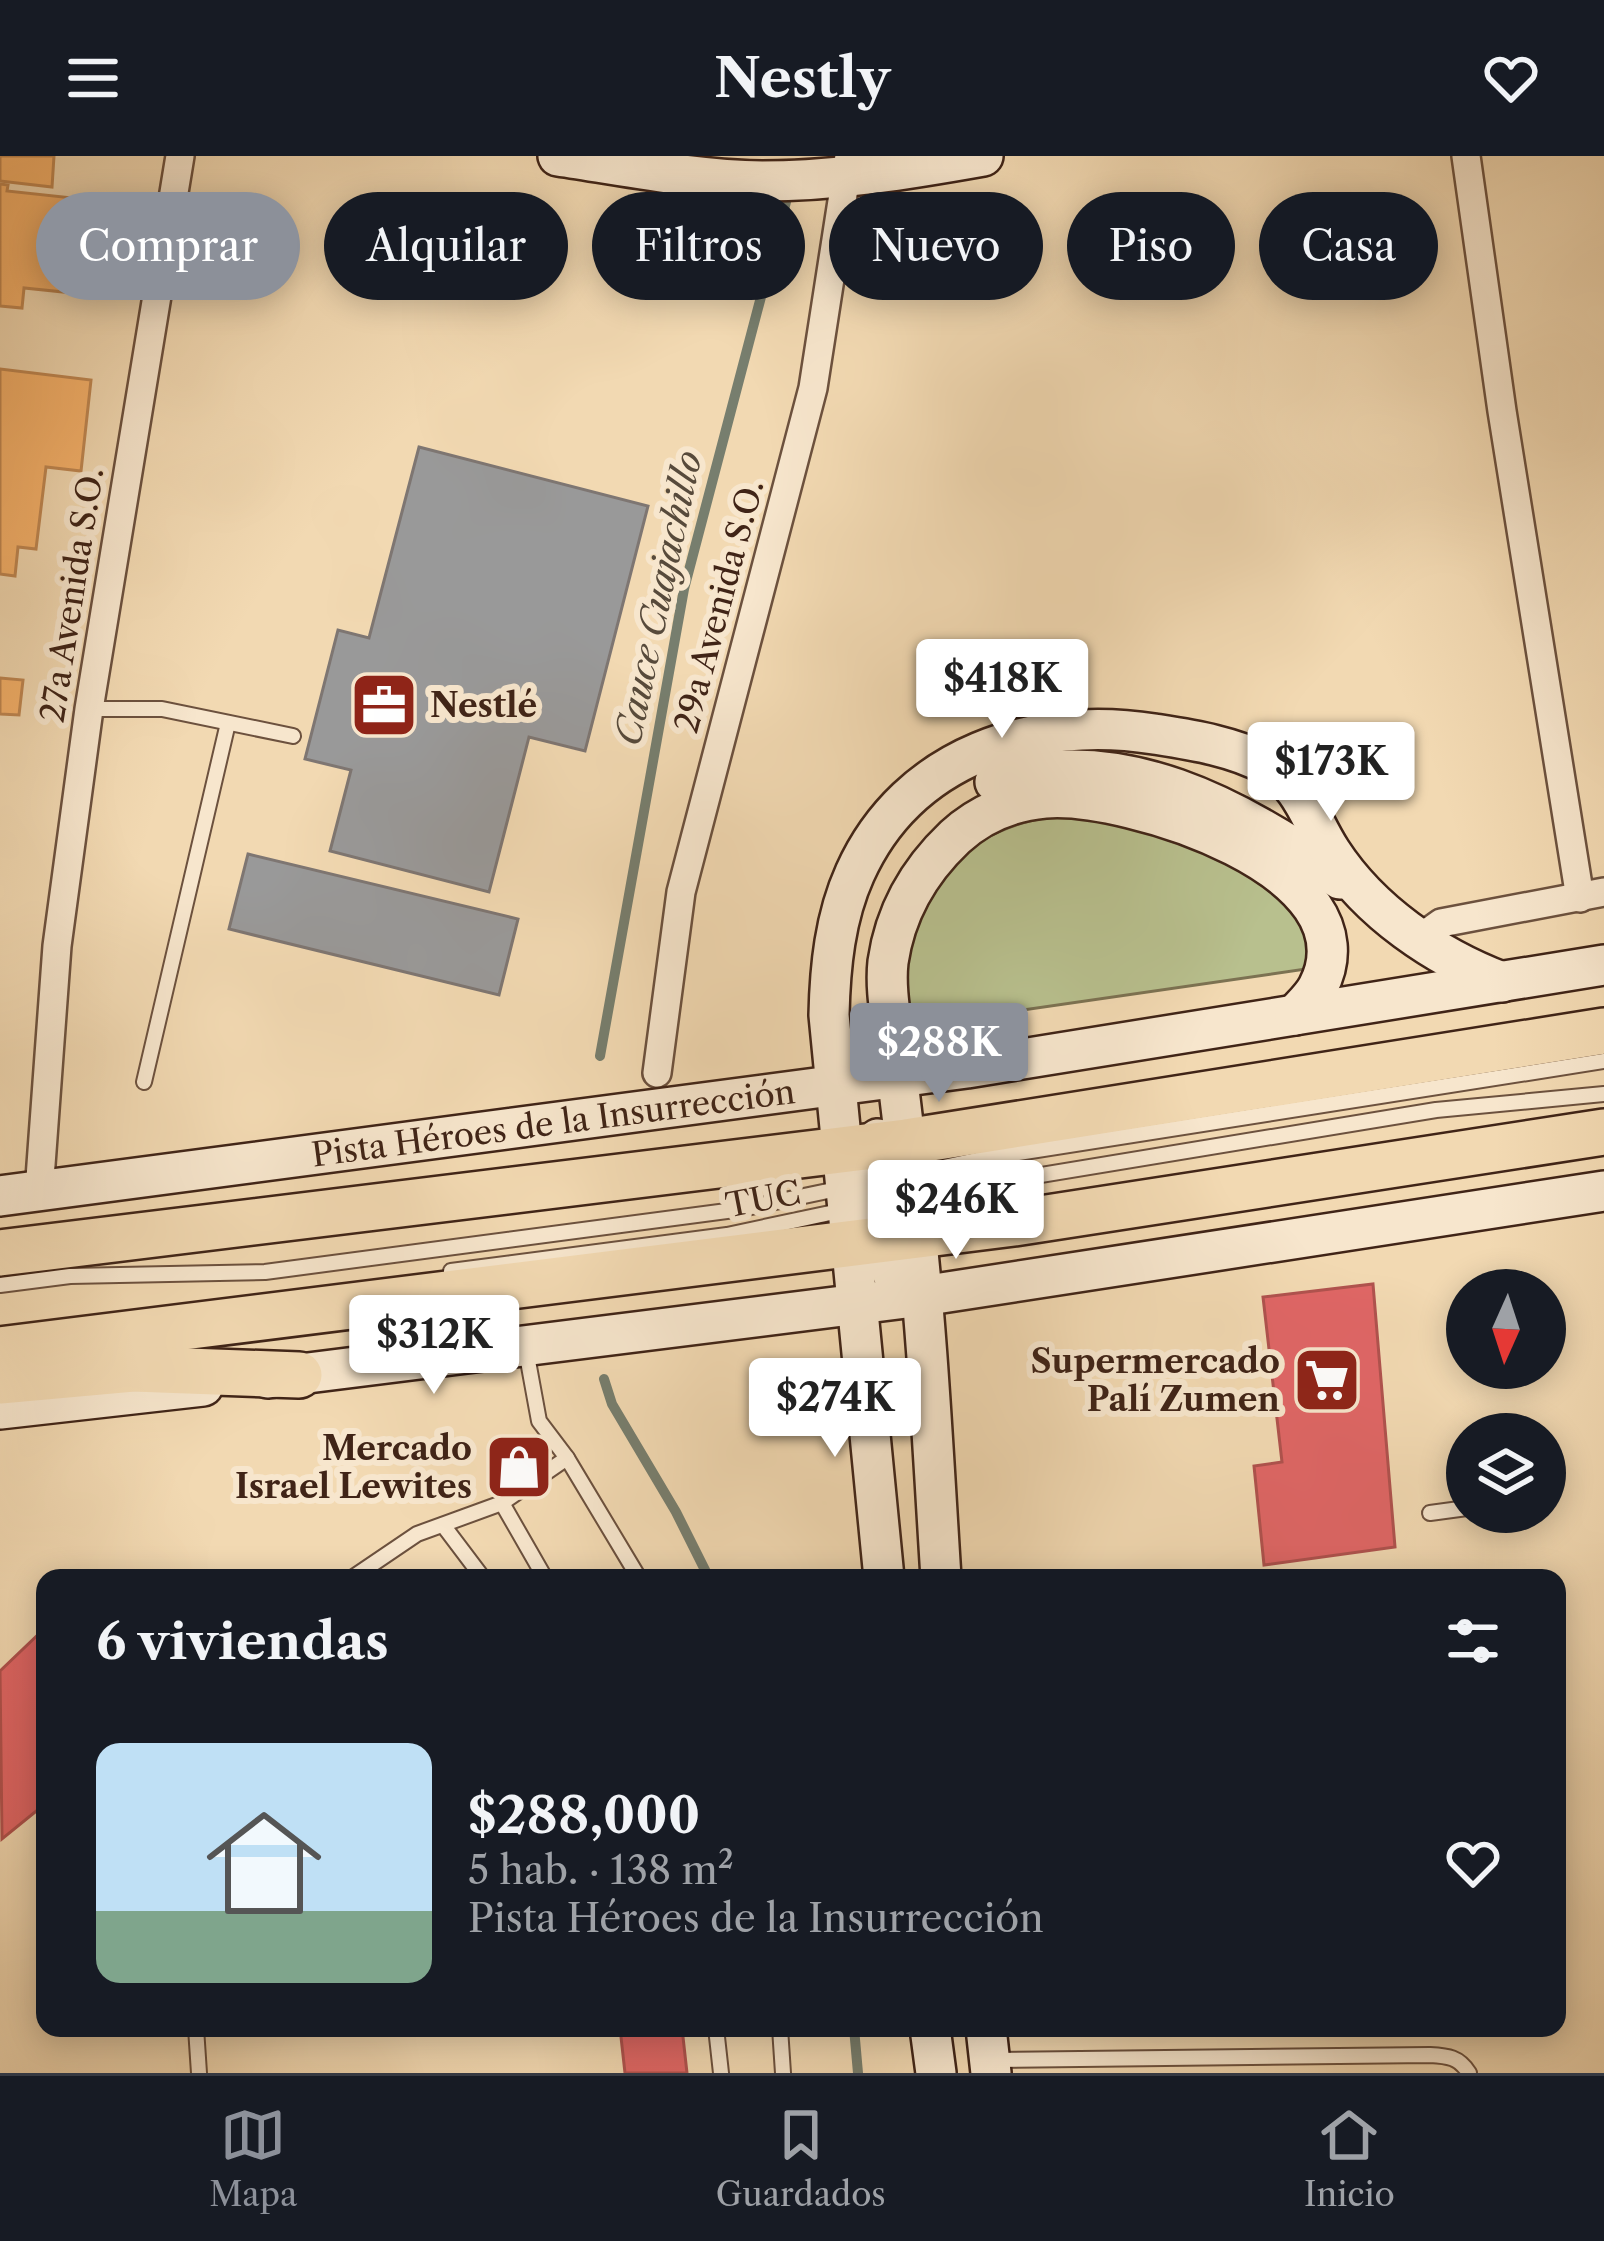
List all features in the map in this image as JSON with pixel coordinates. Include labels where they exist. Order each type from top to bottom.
[{"type":"main road","name":"Pista Héroes de la Insurrección","points":[[0,1350],[880,1192],[1604,1031]]},
{"type":"main road","name":"Pista Héroes de la Insurrección","points":[[0,1253],[277,1222],[880,1192],[1275,1186],[1604,1132]]},
{"type":"main road","points":[[0,1233],[277,1222]]},
{"type":"main road","points":[[0,1381],[133,1369],[298,1375]]},
{"type":"street","name":"27a Avenida S.O.","points":[[20,1194],[89,709],[180,156]]},
{"type":"street","points":[[558,156],[683,176],[762,181],[983,156]]},
{"type":"street","points":[[1420,938],[1441,923],[1592,895],[1502,411],[1466,156]]},
{"type":"street","name":"29a Avenida S.O.","points":[[657,1073],[681,892],[813,388],[840,170]]},
{"type":"street","points":[[940,1569],[922,1296],[880,1192],[868,1081],[830,982],[843,905],[874,839],[899,810],[954,765],[1021,736],[1108,729],[1218,746],[1264,764],[1296,788],[1328,847],[1371,899]]},
{"type":"street","points":[[883,1569],[860,1319],[880,1192],[862,988],[868,930],[878,901],[898,862],[927,827],[976,790],[1048,770],[1099,771],[1145,779],[1244,816],[1371,899],[1449,960],[1502,982]]},
{"type":"street","points":[[1243,851],[1276,852],[1287,841],[1296,788]]},
{"type":"street","points":[[868,1081],[899,915],[933,860],[979,818],[1042,798],[1109,800],[1160,815],[1243,851],[1297,886],[1316,910],[1325,948],[1317,990],[1295,1015]]},
{"type":"street","name":"Pista Héroes de la Insurrección","points":[[20,1194],[868,1081],[1604,965]]},
{"type":"street","points":[[0,1409],[525,1348],[860,1319],[922,1296],[1604,1191]]},
{"type":"street","points":[[931,2037],[936,2073]]},
{"type":"lane","points":[[89,709],[162,709],[293,736]]},
{"type":"lane","points":[[144,1082],[228,723]]},
{"type":"lane","name":"TUC","points":[[425,1274],[727,1234],[1005,1155],[1604,1061]]},
{"type":"lane","name":"TUC","points":[[0,1285],[70,1276],[265,1272],[880,1192],[1436,1110],[1604,1094]]},
{"type":"lane","points":[[525,1348],[539,1421],[567,1458],[634,1569]]},
{"type":"lane","points":[[365,1569],[417,1534],[502,1503],[567,1458]]},
{"type":"lane","points":[[502,1503],[539,1569]]},
{"type":"lane","points":[[1430,1513],[1446,1511]]},
{"type":"lane","points":[[443,1525],[476,1569]]},
{"type":"lane","points":[[197,2037],[200,2073]]},
{"type":"lane","points":[[717,2037],[721,2073]]},
{"type":"lane","points":[[781,2037],[783,2073]]},
{"type":"lane","points":[[988,2054],[1449,2056],[1469,2073]]},
{"type":"lane","points":[[1318,2056],[1318,2073]]},
{"type":"green space","points":[[1053,817],[1102,817],[1129,823],[1212,855],[1266,884],[1302,920],[1306,969],[912,1026],[906,988],[908,952],[917,918],[933,887],[982,840],[1015,825]]},
{"type":"building: Comercios","name":"Supermercado Palí Zumen","points":[[1373,1284],[1395,1547],[1264,1565],[1254,1466],[1282,1462],[1263,1297]]},
{"type":"building: Comercios","points":[[36,1637],[36,1811],[2,1839],[0,1671]]},
{"type":"building: Comercios","points":[[621,2037],[683,2037],[687,2073],[625,2073]]},
{"type":"building: Salud","points":[[0,156],[54,156],[52,187],[0,181]]},
{"type":"building: Salud","points":[[0,184],[8,185],[7,191],[36,194],[36,289],[24,288],[22,308],[0,306]]},
{"type":"building: Salud","points":[[0,369],[91,380],[81,471],[46,467],[36,549],[18,547],[15,576],[0,574]]},
{"type":"building: Salud","points":[[0,678],[23,680],[19,715],[0,714]]},
{"type":"building: Industria","points":[[419,447],[648,506],[585,751],[529,737],[489,892],[330,851],[351,770],[305,759],[338,630],[369,638]]},
{"type":"building: Industria","points":[[248,854],[518,919],[499,995],[229,929]]},
{"type":"waterway","name":"Cauce Cuajachillo","points":[[600,1056],[684,589],[786,202],[785,189]]},
{"type":"waterway","name":"Cauce Cuajachillo","points":[[604,1379],[612,1404],[704,1569]]},
{"type":"waterway","name":"Cauce Cuajachillo","points":[[855,2037],[858,2073]]},
{"type":"place","name":"Nestlé","points":[[384,705]]},
{"type":"place","name":"Supermercado Palí Zumen","points":[[1327,1380]]},
{"type":"place","name":"Mercado Israel Lewites","points":[[519,1467]]}]
